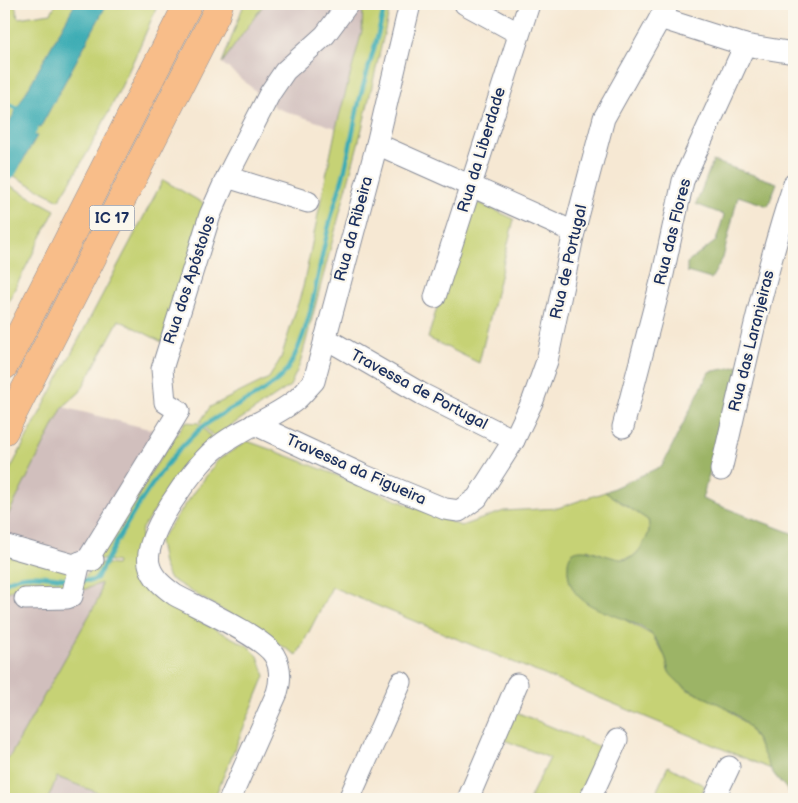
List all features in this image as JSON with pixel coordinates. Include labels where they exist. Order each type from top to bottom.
[{"type":"highway","name":"IC 17","points":[[4,366],[188,4]]},
{"type":"highway","name":"IC 17","points":[[4,431],[216,14],[219,4]]},
{"type":"street","name":"Rua dos Apóstolos","points":[[82,569],[179,411],[165,402],[162,369],[210,215],[227,177],[270,93],[285,71],[325,35],[348,4]]},
{"type":"street","name":"Rua da Ribeira","points":[[254,424],[296,401],[314,381],[377,144],[410,4]]},
{"type":"street","points":[[464,4],[518,33]]},
{"type":"street","name":"Rua da Liberdade","points":[[436,297],[518,33],[529,4]]},
{"type":"street","points":[[664,11],[745,45],[794,53]]},
{"type":"street","name":"Rua de Portugal","points":[[459,511],[477,498],[514,440],[534,400],[547,361],[574,232],[604,118],[664,11]]},
{"type":"street","name":"Rua das Flores","points":[[623,427],[663,274],[684,181],[745,45]]},
{"type":"street","points":[[377,144],[574,232]]},
{"type":"street","points":[[227,177],[308,202]]},
{"type":"street","name":"Rua das Laranjeiras","points":[[721,470],[750,346],[790,213],[794,184]]},
{"type":"street","name":"Travessa de Portugal","points":[[325,338],[422,394],[514,440]]},
{"type":"street","points":[[230,799],[277,692],[280,678],[278,663],[274,655],[262,643],[169,590],[156,579],[149,563],[149,555],[155,528],[192,475],[214,450],[254,424]]},
{"type":"street","name":"Travessa da Figueira","points":[[254,424],[363,475],[446,509],[459,511]]},
{"type":"street","points":[[4,545],[82,569],[72,596],[67,598],[25,598]]},
{"type":"street","points":[[349,799],[401,682]]},
{"type":"street","points":[[468,799],[517,684]]},
{"type":"street","points":[[590,799],[617,740]]},
{"type":"street","points":[[714,799],[729,767]]},
{"type":"shaded area","points":[[264,4],[363,4],[362,31],[336,128],[276,108],[222,63]]},
{"type":"shaded area","points":[[63,407],[153,430],[168,445],[93,558],[4,541],[4,523]]},
{"type":"shaded area","points":[[101,582],[99,598],[86,622],[9,759],[4,757],[4,593],[17,588],[70,590],[93,587]]},
{"type":"shaded area","points":[[57,777],[114,799],[48,799]]},
{"type":"green space","points":[[4,4],[15,4],[18,18],[51,13],[56,4],[158,4],[113,104],[59,200],[14,176],[27,153],[4,140]]},
{"type":"green space","points":[[244,4],[264,4],[222,63]]},
{"type":"green space","points":[[363,4],[391,4],[362,129],[300,364],[290,386],[214,437],[200,422],[210,407],[269,378],[281,358],[303,287],[336,128],[362,31]]},
{"type":"green space","points":[[713,161],[777,183],[768,206],[738,196],[723,258],[711,279],[687,272],[687,263],[716,241],[724,215],[696,204]]},
{"type":"green space","points":[[163,180],[208,206],[162,342],[119,320],[80,392],[63,407],[4,523],[4,481]]},
{"type":"green space","points":[[9,185],[55,210],[4,310],[4,195]]},
{"type":"green space","points":[[469,198],[514,219],[479,363],[428,338]]},
{"type":"green space","points":[[740,366],[702,499],[794,534],[794,798],[772,772],[745,722],[731,711],[679,683],[670,674],[663,652],[650,633],[638,625],[596,608],[584,601],[575,592],[569,580],[568,563],[571,555],[576,551],[584,550],[621,559],[627,559],[635,555],[648,533],[648,520],[605,492],[662,466],[709,372]]},
{"type":"green space","points":[[185,422],[199,423],[212,438],[201,448],[142,528],[138,561],[142,581],[158,600],[248,646],[258,656],[265,676],[214,799],[114,799],[57,777],[48,799],[4,799],[4,757],[9,758],[99,598],[101,583],[78,592],[93,562],[116,565],[117,562],[93,558]]},
{"type":"green space","points":[[247,441],[461,526],[504,511],[558,508],[605,492],[648,520],[649,525],[646,541],[632,557],[618,560],[587,549],[620,617],[652,635],[666,658],[668,671],[688,690],[723,705],[748,726],[771,769],[332,587],[297,655],[169,578],[163,564],[159,541],[218,460]]},
{"type":"green space","points":[[4,541],[74,571],[70,590],[17,588],[4,593]]},
{"type":"green space","points":[[516,712],[600,747],[577,799],[529,799],[550,758],[504,740]]},
{"type":"green space","points":[[668,766],[705,786],[699,799],[653,799]]},
{"type":"water","points":[[75,4],[107,4],[40,128],[10,121]]},
{"type":"water","points":[[6,128],[37,136],[14,176],[4,171],[4,134]]},
{"type":"waterway","points":[[81,580],[91,581],[97,578],[155,480],[184,445],[209,422],[259,394],[280,378],[296,353],[312,304],[328,229],[345,169],[359,102],[380,29],[385,4]]},
{"type":"waterway","points":[[4,167],[29,115],[43,93]]},
{"type":"waterway","points":[[4,102],[20,110]]},
{"type":"waterway","points":[[4,584],[19,577],[28,576],[70,579]]}]
